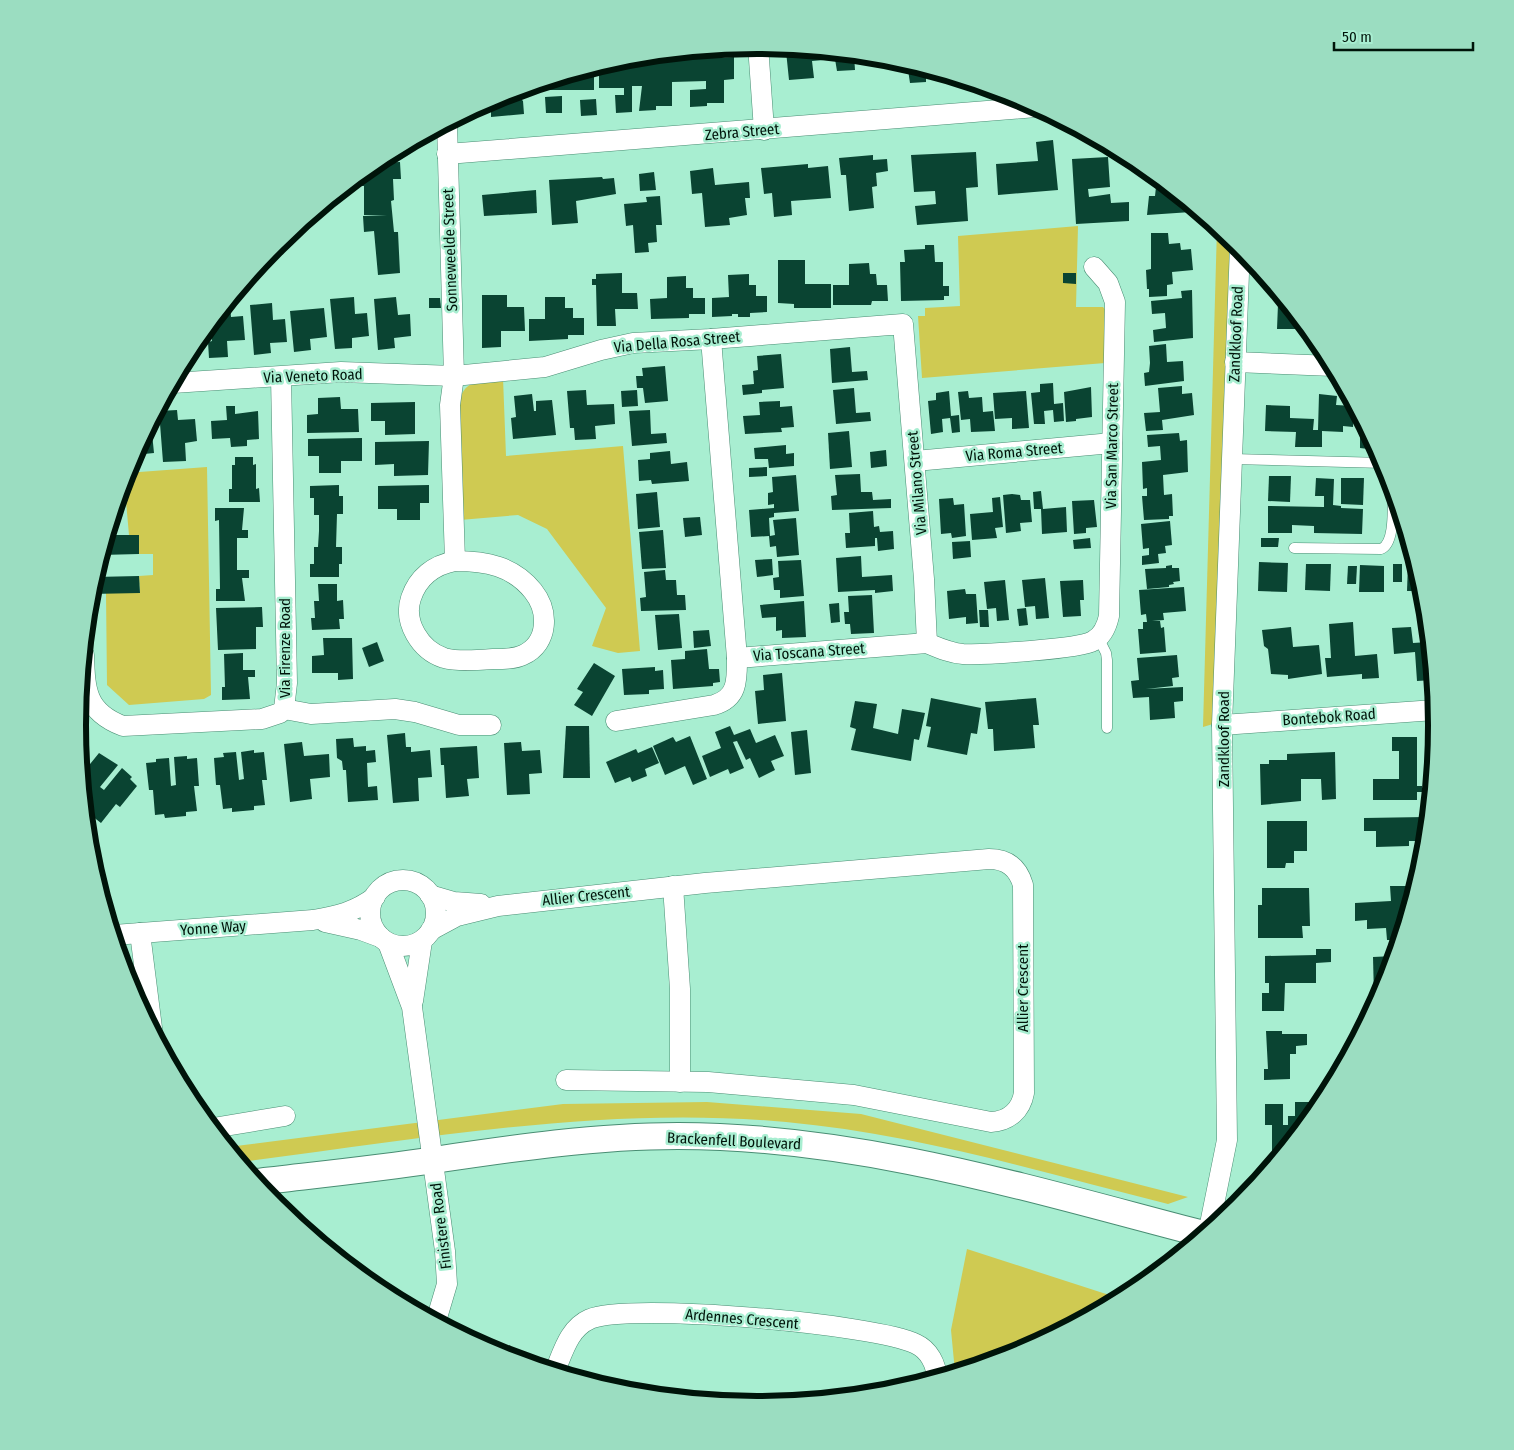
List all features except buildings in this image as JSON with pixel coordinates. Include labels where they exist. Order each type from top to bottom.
[{"type":"street","points":[[759,54],[764,130]]},
{"type":"street","name":"Zebra Street","points":[[448,154],[764,130],[1000,100]]},
{"type":"street","name":"Sonneweelde Street","points":[[447,130],[454,376],[450,406],[455,561]]},
{"type":"street","name":"Zandkloof Road","points":[[1211,1220],[1227,1140],[1222,725],[1240,258]]},
{"type":"street","name":"Via San Marco Street","points":[[1094,267],[1108,283],[1115,302],[1109,616],[1101,634]]},
{"type":"street","name":"Via Della Rosa Street","points":[[454,376],[546,367],[601,350],[633,343],[903,324]]},
{"type":"street","name":"Via Milano Street","points":[[903,324],[915,461],[927,643]]},
{"type":"street","name":"Via Toscana Street","points":[[711,339],[737,658],[927,643],[945,650],[964,654],[1087,644],[1101,634]]},
{"type":"street","points":[[1236,362],[1323,366]]},
{"type":"street","name":"Via Veneto Road","points":[[180,383],[341,372],[454,376]]},
{"type":"street","name":"Via Firenze Road","points":[[281,376],[287,683],[284,709],[295,713],[311,714],[395,709],[415,712],[459,725],[491,725]]},
{"type":"street","name":"Via Roma Street","points":[[915,461],[1112,443]]},
{"type":"street","points":[[455,561],[469,561],[501,566],[520,576],[529,585],[539,598],[545,617],[542,636],[530,652],[520,657],[498,659],[447,659],[432,652],[420,641],[410,622],[411,598],[415,588],[438,565],[455,561]]},
{"type":"street","points":[[616,721],[722,703],[732,695],[735,689],[737,658]]},
{"type":"street","points":[[87,694],[88,699],[111,722],[123,726],[262,719],[280,713],[284,709]]},
{"type":"street","name":"Bontebok Road","points":[[1222,725],[1428,711]]},
{"type":"street","name":"Allier Crescent","points":[[427,935],[457,916],[498,906],[673,886],[989,859],[1006,861],[1013,866],[1023,885],[1024,1093],[1020,1106],[1011,1116],[991,1122],[854,1095],[708,1082],[566,1080]]},
{"type":"street","points":[[412,1008],[427,935],[436,916],[435,905],[430,895],[413,882],[402,880],[391,883],[375,897],[370,918],[384,940],[412,1008],[433,1160]]},
{"type":"street","points":[[673,886],[680,990],[680,1082]]},
{"type":"street","name":"Allier Crescent","points":[[430,895],[454,902],[498,906]]},
{"type":"street","name":"Yonne Way","points":[[119,935],[313,920],[346,914],[362,907],[375,897]]},
{"type":"street","name":"Yonne Way","points":[[313,920],[361,930],[384,940]]},
{"type":"street","points":[[140,933],[150,1010]]},
{"type":"street","points":[[384,940],[398,946],[409,946],[427,935]]},
{"type":"street","points":[[219,1127],[285,1116]]},
{"type":"street","name":"Brackenfell Boulevard","points":[[264,1181],[433,1160],[510,1148],[594,1139],[679,1136],[793,1143],[925,1163],[1197,1232]]},
{"type":"street","name":"Finistere Road","points":[[433,1160],[447,1267],[445,1295],[438,1315]]},
{"type":"street","name":"Ardennes Crescent","points":[[558,1366],[574,1331],[591,1318],[615,1314],[682,1313],[712,1314],[839,1327],[909,1341],[927,1353],[936,1372]]},
{"type":"lane","points":[[1232,459],[1375,463]]},
{"type":"lane","points":[[1294,548],[1385,548],[1390,540],[1392,506]]},
{"type":"lane","points":[[1101,634],[1107,660],[1107,728]]},
{"type":"shaded area","points":[[1078,226],[1076,307],[1103,307],[1109,314],[1105,363],[922,378],[918,316],[925,316],[925,308],[960,306],[958,236]]},
{"type":"shaded area","points":[[1217,236],[1230,248],[1213,724],[1203,727]]},
{"type":"shaded area","points":[[503,378],[506,456],[623,446],[640,651],[618,653],[592,646],[606,608],[547,529],[518,515],[460,520],[459,402],[465,389],[475,382]]},
{"type":"shaded area","points":[[207,467],[211,695],[204,699],[129,705],[107,685],[106,593],[140,593],[139,576],[153,575],[153,554],[139,554],[139,535],[129,535],[126,497],[135,472]]},
{"type":"shaded area","points":[[707,1102],[861,1114],[1188,1197],[1168,1204],[1026,1167],[883,1135],[786,1122],[717,1118],[649,1118],[512,1127],[246,1161],[234,1146],[563,1104]]},
{"type":"shaded area","points":[[967,1249],[1110,1295],[1054,1327],[1014,1345],[954,1366],[951,1330]]}]
